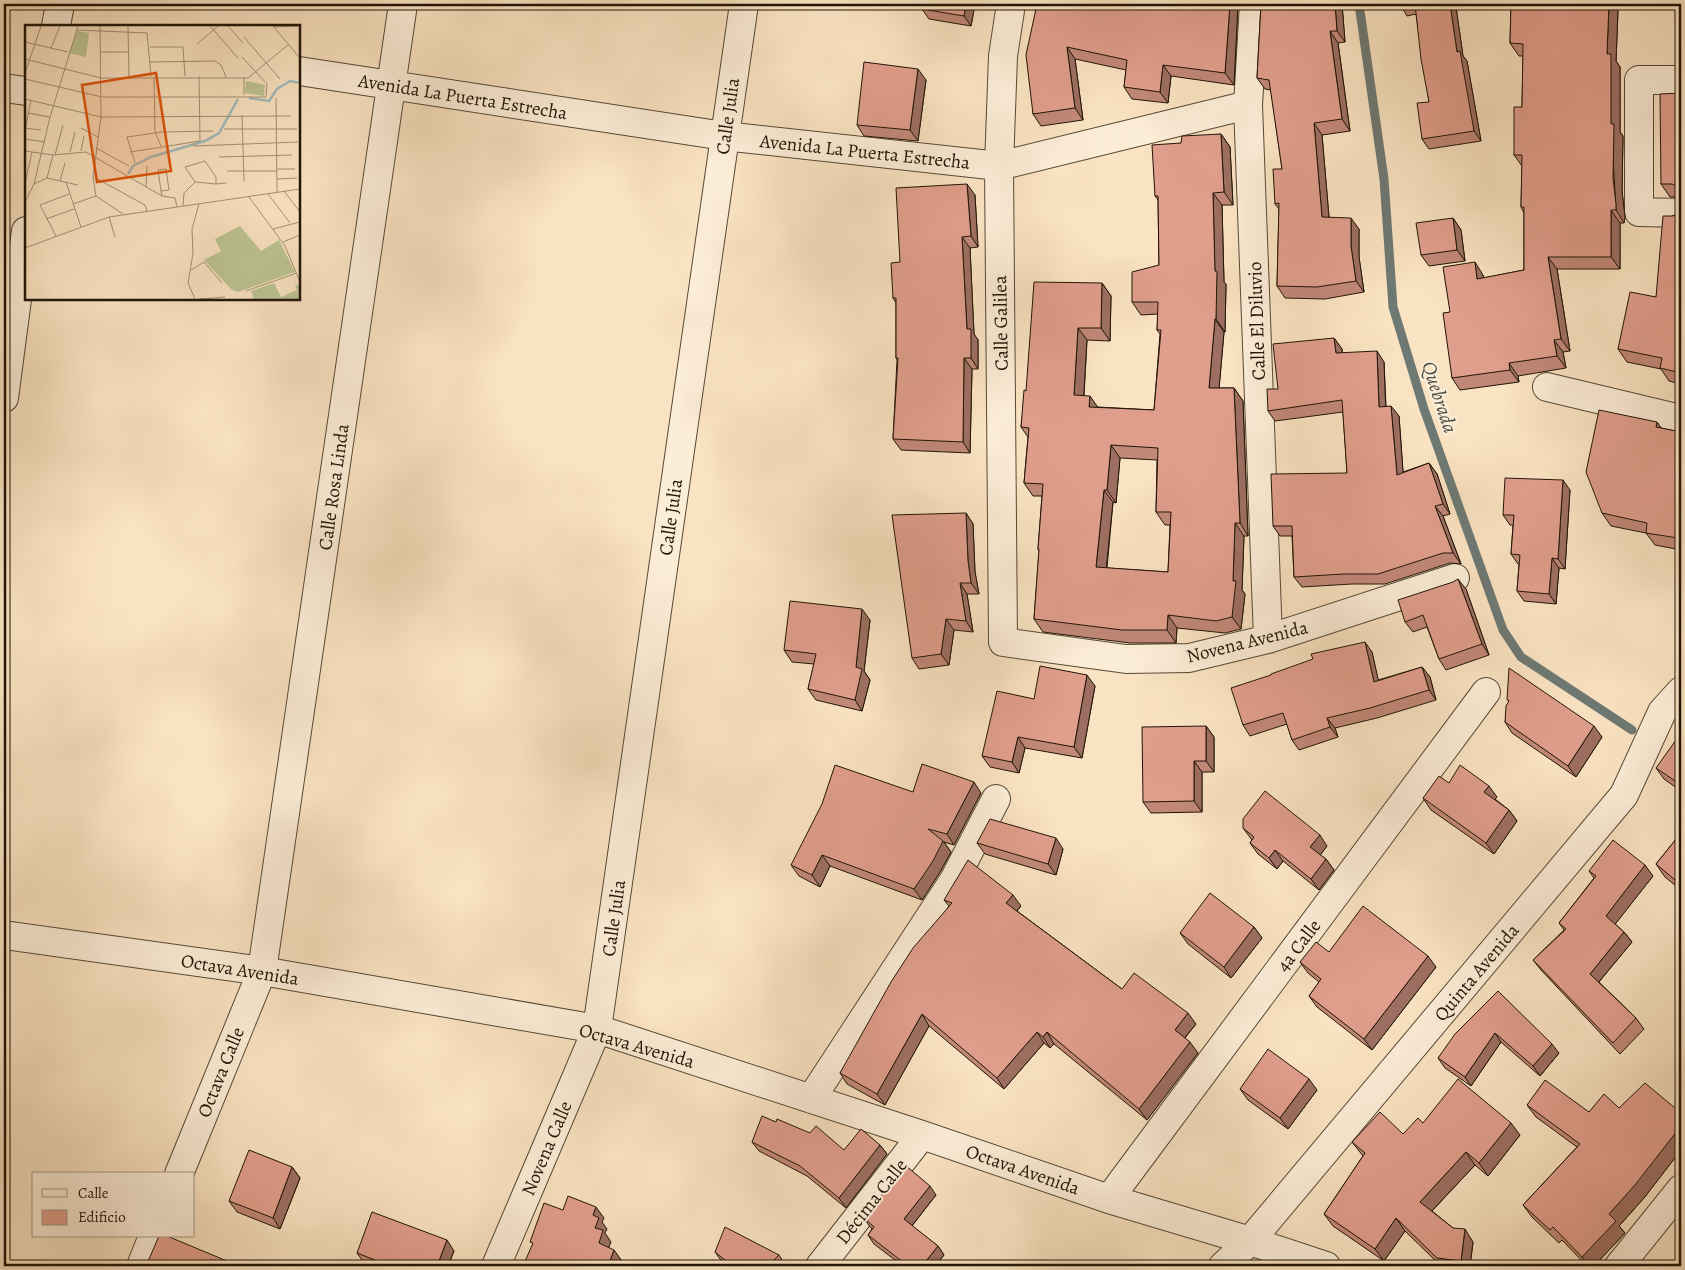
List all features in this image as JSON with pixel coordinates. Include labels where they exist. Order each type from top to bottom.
[{"type":"street","points":[[56,25],[60,4]]},
{"type":"street","name":"Calle Rosa Linda","points":[[262,971],[403,4]]},
{"type":"street","name":"Calle Julia","points":[[597,1030],[744,4]]},
{"type":"street","name":"Calle Galilea","points":[[1003,642],[999,166],[1004,56],[1011,4]]},
{"type":"street","name":"Calle El Diluvio","points":[[1254,4],[1248,106],[1268,639]]},
{"type":"street","name":"Avenida La Puerta Estrecha","points":[[300,71],[724,136],[999,166],[1248,106]]},
{"type":"street","points":[[1681,80],[1638,80],[1639,212],[1681,213]]},
{"type":"street","points":[[4,88],[25,91]]},
{"type":"street","points":[[4,398],[25,239]]},
{"type":"street","points":[[1548,386],[1681,419]]},
{"type":"street","name":"Novena Avenida","points":[[1003,642],[1126,659],[1189,658],[1268,639],[1455,578]]},
{"type":"street","name":"Quinta Avenida","points":[[1223,1266],[1250,1241],[1624,795],[1662,712],[1681,691]]},
{"type":"street","name":"4a Calle","points":[[1109,1198],[1486,692]]},
{"type":"street","points":[[811,1099],[954,880],[996,799]]},
{"type":"street","name":"Octava Avenida","points":[[4,935],[262,971],[597,1030],[922,1135],[1109,1198],[1326,1266]]},
{"type":"street","name":"Octava Calle","points":[[180,1172],[262,971]]},
{"type":"street","name":"Novena Calle","points":[[496,1266],[597,1030]]},
{"type":"street","name":"Décima Calle","points":[[820,1266],[922,1135]]},
{"type":"street","points":[[1619,1266],[1681,1189]]},
{"type":"street","points":[[141,1266],[152,1238]]},
{"type":"building","points":[[922,4],[966,4],[964,16],[922,9]]},
{"type":"building","points":[[1037,4],[1230,4],[1225,73],[1163,65],[1160,92],[1124,87],[1127,60],[1067,47],[1075,108],[1033,114],[1026,55]]},
{"type":"building","points":[[1261,4],[1335,4],[1337,31],[1330,31],[1342,119],[1314,123],[1322,217],[1351,218],[1351,246],[1356,281],[1317,287],[1277,286],[1279,203],[1275,204],[1273,169],[1282,169],[1269,80],[1257,78]]},
{"type":"building","points":[[1415,4],[1450,4],[1457,52],[1460,51],[1474,131],[1422,139],[1417,103],[1429,102],[1421,59]]},
{"type":"building","points":[[1511,4],[1609,4],[1607,54],[1611,54],[1611,124],[1614,124],[1613,178],[1616,204],[1616,210],[1611,210],[1611,257],[1548,257],[1561,339],[1554,340],[1557,356],[1509,363],[1510,370],[1452,378],[1443,313],[1450,312],[1443,267],[1475,262],[1477,279],[1524,270],[1524,207],[1521,207],[1522,155],[1514,155],[1514,107],[1522,107],[1523,44],[1510,43]]},
{"type":"building","points":[[864,62],[918,69],[910,130],[857,125]]},
{"type":"building","points":[[1681,93],[1681,188],[1672,184],[1661,184],[1660,94]]},
{"type":"building","points":[[1221,134],[1224,192],[1213,193],[1215,271],[1217,272],[1216,319],[1209,388],[1234,388],[1240,523],[1235,523],[1233,581],[1236,581],[1232,617],[1216,621],[1168,615],[1167,630],[1122,630],[1034,619],[1043,484],[1024,483],[1029,428],[1021,427],[1024,390],[1026,391],[1034,282],[1102,283],[1101,328],[1078,328],[1074,395],[1090,396],[1089,407],[1154,410],[1161,330],[1157,330],[1158,302],[1132,302],[1132,272],[1159,265],[1158,196],[1155,196],[1152,145],[1181,143],[1182,136]],"holes":[[[1111,445],[1158,448],[1156,512],[1171,512],[1168,572],[1096,567],[1104,490],[1107,490]]]},
{"type":"building","points":[[967,184],[971,236],[962,237],[967,329],[971,329],[971,358],[964,358],[963,442],[893,439],[898,358],[896,358],[896,298],[893,298],[891,263],[900,262],[896,188]]},
{"type":"building","points":[[1681,212],[1681,373],[1660,368],[1662,358],[1618,349],[1630,292],[1656,297],[1663,216],[1672,216]]},
{"type":"building","points":[[1453,218],[1457,250],[1421,255],[1416,223]]},
{"type":"building","points":[[1334,338],[1336,353],[1377,351],[1379,407],[1391,406],[1397,475],[1429,463],[1443,504],[1435,506],[1453,553],[1443,553],[1378,574],[1294,577],[1292,526],[1273,526],[1271,474],[1347,473],[1342,400],[1268,411],[1267,389],[1278,389],[1273,344]]},
{"type":"building","points":[[1599,410],[1657,422],[1656,427],[1681,432],[1681,523],[1678,538],[1646,533],[1647,523],[1602,513],[1586,472]]},
{"type":"building","points":[[1505,478],[1563,480],[1558,559],[1552,558],[1549,594],[1517,591],[1520,555],[1511,554],[1514,515],[1503,515]]},
{"type":"building","points":[[966,513],[971,583],[960,583],[966,621],[946,619],[941,654],[912,658],[892,515]]},
{"type":"building","points":[[1458,579],[1482,644],[1439,659],[1423,615],[1405,622],[1398,600]]},
{"type":"building","points":[[790,601],[862,609],[856,667],[862,669],[855,700],[808,689],[816,654],[784,650]]},
{"type":"building","points":[[1365,642],[1374,682],[1422,667],[1429,690],[1370,708],[1327,718],[1330,727],[1292,740],[1283,713],[1243,725],[1231,688],[1313,659],[1311,654]]},
{"type":"building","points":[[1040,666],[1087,675],[1074,747],[1018,737],[1012,762],[982,756],[997,691],[1034,699]]},
{"type":"building","points":[[1509,668],[1594,726],[1568,766],[1505,722],[1506,706],[1509,701],[1507,699]]},
{"type":"building","points":[[1206,726],[1206,761],[1194,761],[1194,801],[1143,802],[1142,727]]},
{"type":"building","points":[[1676,740],[1681,743],[1681,785],[1656,768]]},
{"type":"building","points":[[922,764],[974,782],[947,834],[928,829],[943,841],[933,861],[914,889],[822,855],[812,875],[791,865],[822,804],[835,765],[913,792]]},
{"type":"building","points":[[1460,765],[1489,786],[1484,792],[1509,810],[1486,843],[1423,798],[1439,776],[1449,783]]},
{"type":"building","points":[[1265,791],[1320,835],[1310,847],[1326,859],[1311,879],[1275,850],[1269,858],[1250,843],[1254,837],[1243,828],[1243,819]]},
{"type":"building","points":[[990,819],[1056,838],[1048,864],[977,843]]},
{"type":"building","points":[[1681,833],[1681,885],[1656,864]]},
{"type":"building","points":[[1613,840],[1645,865],[1606,916],[1624,932],[1590,974],[1636,1018],[1613,1043],[1533,960],[1566,929],[1559,923],[1596,876],[1589,871]]},
{"type":"building","points":[[968,860],[1013,895],[1006,903],[1122,989],[1134,973],[1188,1013],[1175,1030],[1190,1042],[1139,1109],[1047,1032],[1043,1037],[1037,1032],[997,1078],[922,1014],[877,1094],[840,1073],[891,982],[913,948],[952,903],[944,900]]},
{"type":"building","points":[[1210,893],[1254,927],[1224,967],[1180,933]]},
{"type":"building","points":[[1363,906],[1428,956],[1364,1039],[1309,996],[1321,979],[1300,962],[1316,942],[1329,952]]},
{"type":"building","points":[[1498,991],[1552,1044],[1533,1066],[1495,1033],[1465,1077],[1438,1058],[1455,1034]]},
{"type":"building","points":[[1268,1049],[1309,1079],[1280,1118],[1240,1089]]},
{"type":"building","points":[[1458,1079],[1511,1123],[1479,1163],[1466,1152],[1420,1202],[1453,1228],[1465,1229],[1461,1261],[1437,1258],[1396,1218],[1375,1249],[1324,1214],[1365,1153],[1352,1142],[1380,1112],[1403,1134],[1418,1118],[1423,1123]]},
{"type":"building","points":[[1545,1080],[1589,1112],[1604,1094],[1619,1108],[1645,1083],[1681,1113],[1681,1126],[1635,1185],[1609,1214],[1616,1221],[1582,1257],[1553,1227],[1550,1230],[1523,1205],[1580,1144],[1527,1105]]},
{"type":"building","points":[[762,1116],[776,1122],[777,1119],[810,1133],[816,1126],[844,1150],[861,1129],[880,1145],[839,1198],[800,1166],[752,1142]]},
{"type":"building","points":[[249,1150],[292,1167],[273,1218],[229,1201]]},
{"type":"building","points":[[905,1165],[930,1186],[904,1219],[938,1246],[922,1266],[908,1266],[868,1235],[874,1227],[864,1218]]},
{"type":"building","points":[[568,1196],[596,1207],[593,1215],[599,1218],[595,1228],[603,1230],[599,1243],[614,1250],[608,1266],[523,1266],[533,1243],[530,1242],[544,1203],[563,1210]]},
{"type":"building","points":[[372,1212],[447,1240],[437,1266],[378,1266],[380,1262],[357,1253]]},
{"type":"building","points":[[725,1227],[779,1255],[768,1266],[719,1266],[725,1260],[715,1252]]},
{"type":"building","points":[[158,1238],[172,1238],[239,1266],[146,1266]]},
{"type":"waterway","name":"Quebrada","points":[[1359,4],[1384,179],[1393,307],[1424,409],[1503,630],[1521,657],[1632,730]]}]
